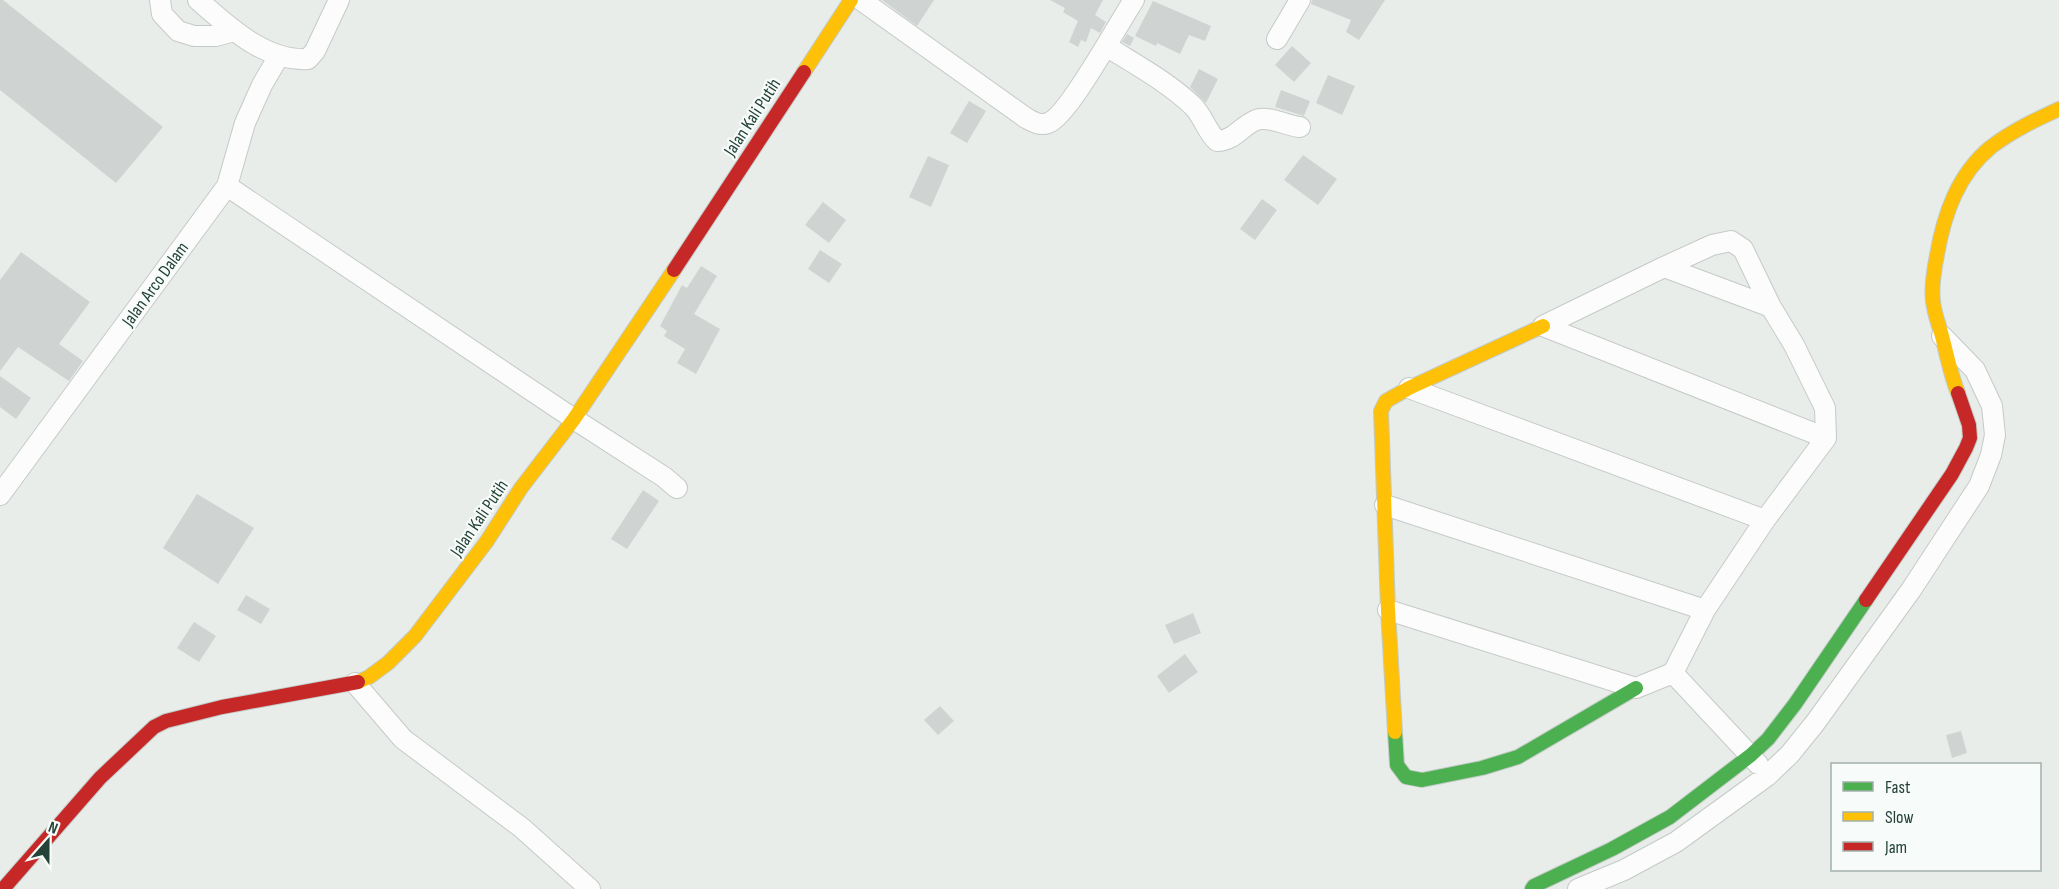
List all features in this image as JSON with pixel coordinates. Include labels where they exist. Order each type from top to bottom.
[{"type":"street","points":[[160,0],[162,14],[178,31],[194,36],[216,36],[234,31]]},
{"type":"street","points":[[198,0],[234,31],[279,56],[297,60],[308,59],[315,51],[339,0]]},
{"type":"street","name":"Jalan Kali Putih","points":[[3,889],[100,778],[154,727],[166,721],[222,706],[355,683],[369,677],[388,663],[415,636],[487,541],[521,488],[574,419],[851,0]]},
{"type":"street","points":[[861,0],[1026,118],[1040,125],[1051,123],[1064,110],[1134,0]]},
{"type":"street","points":[[1277,39],[1300,0]]},
{"type":"street","points":[[1106,46],[1161,81],[1195,108],[1217,141],[1225,141],[1255,120],[1266,119],[1300,126]]},
{"type":"street","name":"Jalan Arco Dalam","points":[[0,495],[227,186],[245,123],[262,85],[279,56]]},
{"type":"street","points":[[1532,889],[1670,817],[1751,755],[1768,739],[1796,704],[1952,474],[1967,447],[1970,433],[1967,412],[1952,379],[1933,306],[1935,267],[1944,220],[1959,182],[1969,168],[1996,142],[2024,125],[2059,109]]},
{"type":"street","points":[[227,186],[664,477],[677,488]]},
{"type":"street","points":[[1731,241],[1743,249],[1825,408],[1826,438],[1765,520],[1705,610],[1673,673],[1636,688],[1518,757],[1482,768],[1422,780],[1403,776],[1397,765],[1388,610],[1381,411],[1386,401],[1408,388],[1664,267],[1712,245],[1731,241]]},
{"type":"street","points":[[1664,267],[1771,307]]},
{"type":"street","points":[[1543,326],[1826,438]]},
{"type":"street","points":[[1578,889],[1624,870],[1676,842],[1767,776],[1790,754],[1815,723],[1911,590],[1979,486],[1991,454],[1995,435],[1992,406],[1976,370],[1942,336]]},
{"type":"street","points":[[1408,388],[1765,520]]},
{"type":"street","points":[[1385,505],[1705,610]]},
{"type":"street","points":[[1388,610],[1636,688]]},
{"type":"street","points":[[1673,673],[1751,755],[1767,776]]},
{"type":"street","points":[[355,683],[403,740],[522,828],[590,889]]},
{"type":"building","points":[[0,0],[3,0],[163,127],[116,183],[0,90]]},
{"type":"building","points":[[882,0],[934,0],[917,26]]},
{"type":"building","points":[[1050,0],[1103,0],[1095,15],[1106,22],[1100,33],[1091,28],[1086,42],[1081,40],[1078,47],[1069,42],[1078,21],[1063,12],[1065,8]]},
{"type":"building","points":[[1312,0],[1385,0],[1359,40],[1346,32],[1352,18],[1351,20],[1311,4]]},
{"type":"building","points":[[1153,1],[1211,26],[1205,41],[1189,35],[1180,54],[1135,36]]},
{"type":"building","points":[[1127,34],[1134,38],[1130,46],[1122,42]]},
{"type":"building","points":[[1292,46],[1311,63],[1294,82],[1275,65]]},
{"type":"building","points":[[1199,69],[1218,79],[1206,103],[1190,87]]},
{"type":"building","points":[[1328,75],[1355,86],[1342,115],[1316,103]]},
{"type":"building","points":[[1281,90],[1310,101],[1304,116],[1275,107]]},
{"type":"building","points":[[969,101],[986,111],[967,143],[950,133]]},
{"type":"building","points":[[1303,155],[1337,179],[1318,205],[1284,180]]},
{"type":"building","points":[[928,156],[949,165],[931,207],[909,197]]},
{"type":"building","points":[[1262,199],[1277,210],[1255,240],[1240,229]]},
{"type":"building","points":[[823,202],[846,220],[829,243],[805,225]]},
{"type":"building","points":[[820,250],[842,264],[829,283],[808,269]]},
{"type":"building","points":[[21,252],[90,302],[59,344],[83,361],[69,381],[18,347],[0,371],[0,280]]},
{"type":"building","points":[[701,266],[717,276],[694,314],[720,329],[696,374],[677,363],[685,349],[664,336],[667,331],[660,326],[682,285],[687,288]]},
{"type":"building","points":[[0,376],[31,398],[16,419],[0,407]]},
{"type":"building","points":[[643,490],[659,501],[627,549],[611,539]]},
{"type":"building","points":[[197,494],[254,528],[218,584],[163,548]]},
{"type":"building","points":[[246,595],[270,609],[261,624],[237,610]]},
{"type":"building","points":[[1193,613],[1201,633],[1174,644],[1165,625]]},
{"type":"building","points":[[194,622],[216,636],[199,662],[177,648]]},
{"type":"building","points":[[1185,654],[1198,672],[1169,693],[1157,676]]},
{"type":"building","points":[[940,706],[954,721],[938,735],[924,720]]},
{"type":"building","points":[[1961,731],[1967,753],[1952,758],[1946,735]]},
{"type":"traffic: fast","points":[[1532,889],[1670,817],[1751,755],[1768,739],[1795,704],[1866,600]]},
{"type":"traffic: fast","points":[[1395,732],[1397,765],[1406,777],[1422,780],[1482,768],[1518,757],[1636,688]]},
{"type":"traffic: slow","points":[[804,72],[851,0]]},
{"type":"traffic: slow","points":[[1958,393],[1951,374],[1932,295],[1936,261],[1948,210],[1961,182],[1979,158],[1991,147],[2015,131],[2059,109]]},
{"type":"traffic: slow","points":[[358,682],[388,663],[415,636],[487,541],[521,488],[574,419],[674,270]]},
{"type":"traffic: slow","points":[[1395,732],[1381,411],[1386,401],[1409,388],[1543,326]]},
{"type":"traffic: jam","points":[[674,270],[804,72]]},
{"type":"traffic: jam","points":[[1866,600],[1952,474],[1966,448],[1970,438],[1969,425],[1958,393]]},
{"type":"traffic: jam","points":[[3,889],[100,778],[154,727],[166,721],[222,707],[358,682]]}]
